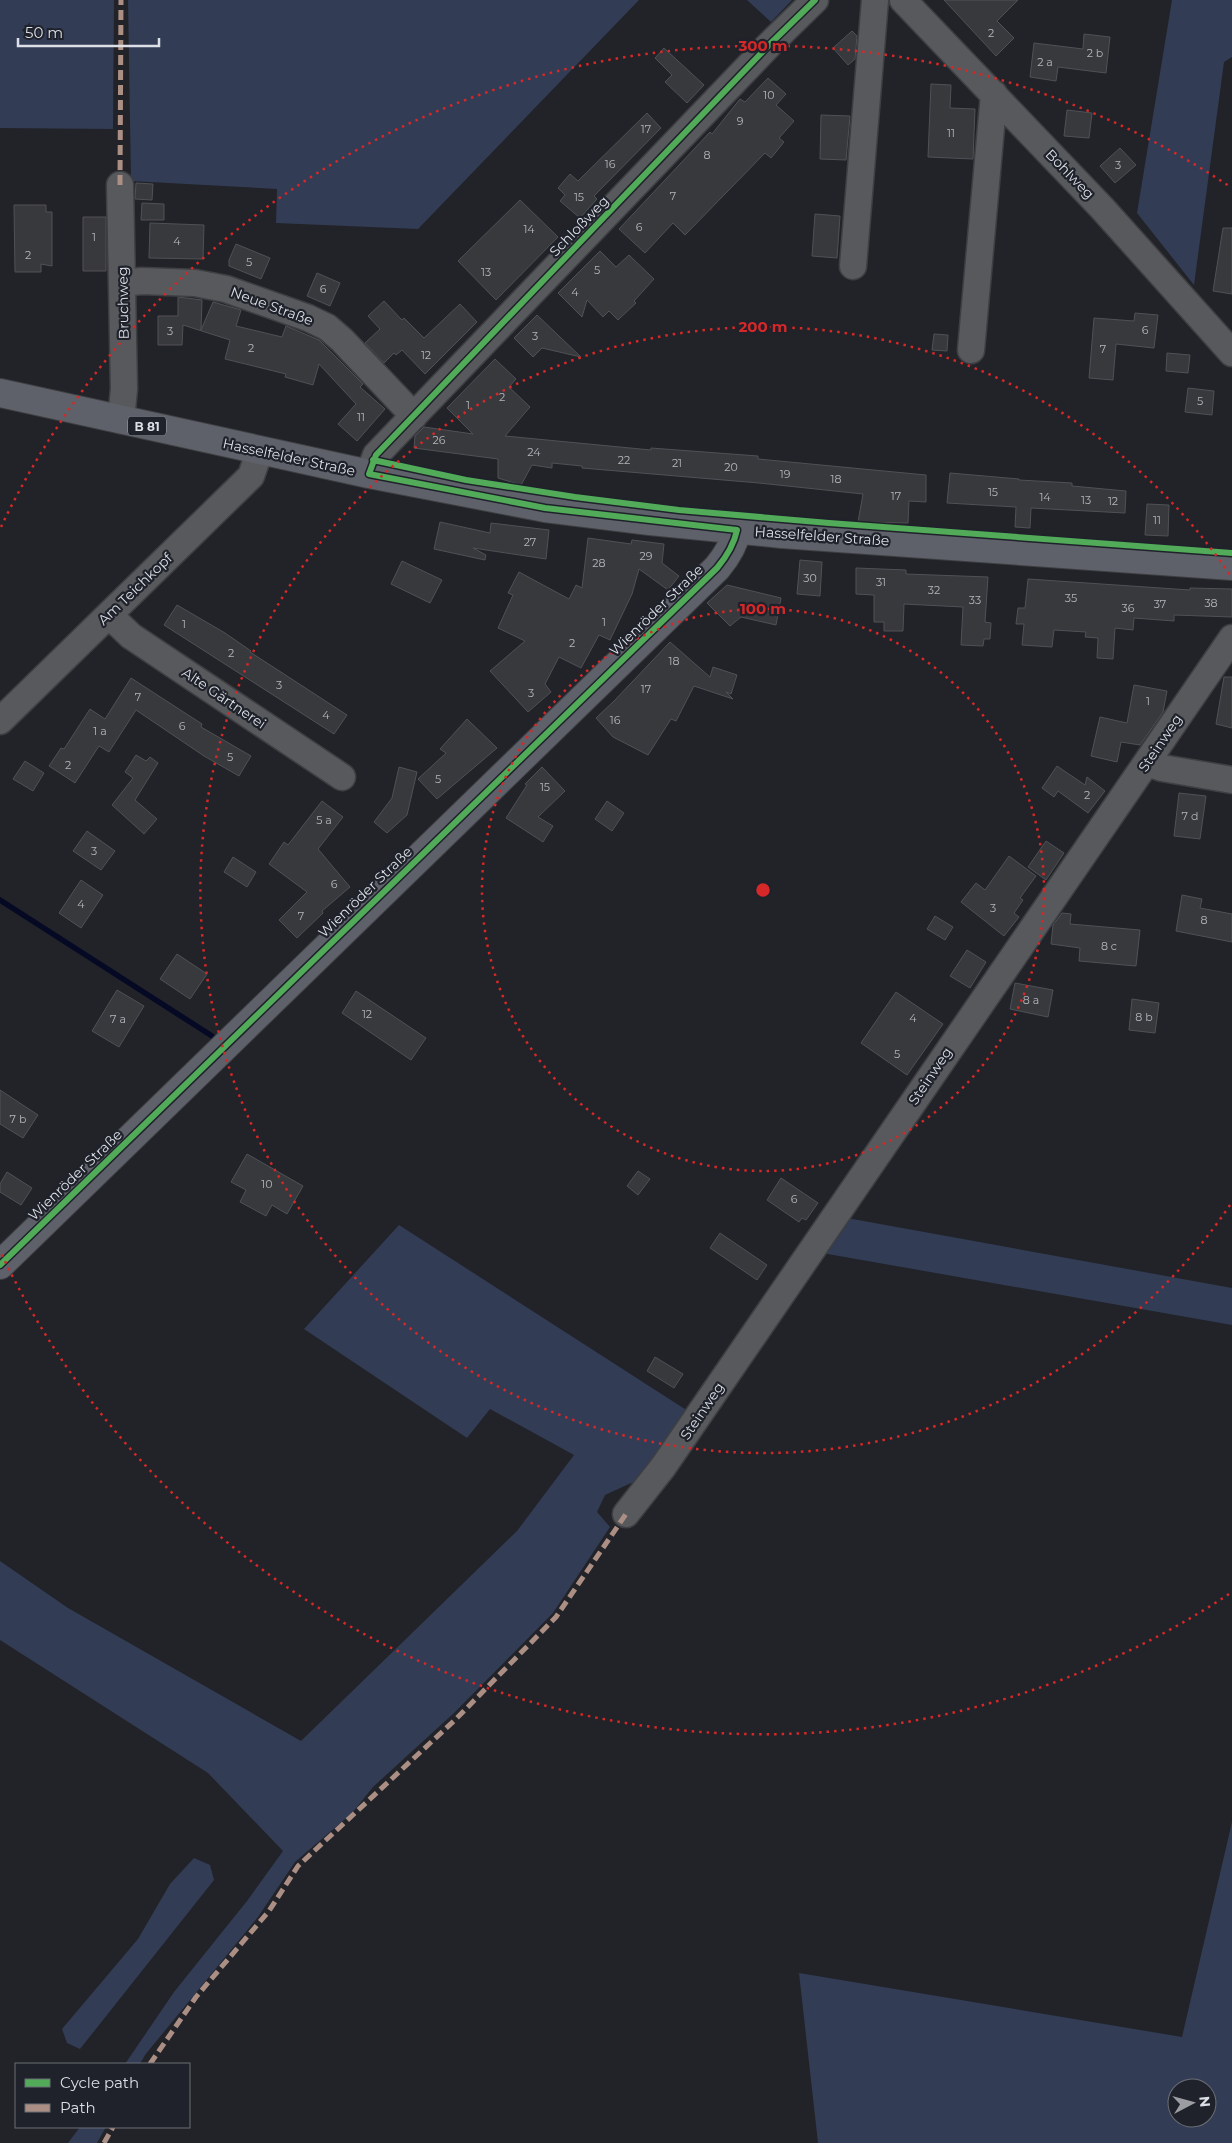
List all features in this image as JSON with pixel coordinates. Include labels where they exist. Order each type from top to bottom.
[{"type":"main road","name":"Hasselfelder Straße","points":[[0,393],[369,474],[545,508],[737,530],[1232,566]]},
{"type":"main road","name":"Wienröder Straße","points":[[0,1265],[717,568],[735,541],[737,530]]},
{"type":"street","name":"Schloßweg","points":[[369,474],[376,455],[815,0]]},
{"type":"street","points":[[853,266],[875,0]]},
{"type":"street","name":"Bohlweg","points":[[903,0],[1102,208],[1232,352]]},
{"type":"street","points":[[972,350],[994,94]]},
{"type":"street","name":"Bruchweg","points":[[120,185],[124,390],[121,420]]},
{"type":"street","name":"Neue Straße","points":[[122,283],[142,281],[195,283],[226,289],[308,318],[327,327],[342,340],[414,416]]},
{"type":"street","name":"Am Teichkopf","points":[[0,721],[74,646],[109,615],[251,476],[260,450]]},
{"type":"street","name":"Alte Gärtnerei","points":[[109,615],[131,636],[342,777]]},
{"type":"street","name":"Steinweg","points":[[626,1514],[663,1467],[1232,638]]},
{"type":"street","points":[[1147,763],[1162,768],[1232,780]]},
{"type":"shaded area","points":[[0,0],[114,0],[113,129],[0,128]]},
{"type":"shaded area","points":[[128,0],[639,0],[418,229],[276,223],[277,189],[131,181]]},
{"type":"shaded area","points":[[747,0],[792,0],[771,22]]},
{"type":"shaded area","points":[[1172,0],[1232,0],[1232,57],[1224,62],[1194,285],[1137,213]]},
{"type":"shaded area","points":[[847,1218],[1232,1288],[1232,1325],[822,1253]]},
{"type":"shaded area","points":[[399,1225],[691,1413],[651,1474],[605,1495],[597,1512],[610,1527],[553,1613],[455,1712],[373,1787],[352,1813],[295,1862],[258,1917],[145,2055],[141,2063],[126,2063],[174,1992],[247,1901],[283,1851],[208,1773],[0,1640],[0,1561],[68,1608],[301,1741],[517,1531],[574,1455],[490,1409],[467,1438],[304,1329]]},
{"type":"shaded area","points":[[1232,1822],[1232,2143],[818,2143],[799,1973],[1182,2037]]},
{"type":"shaded area","points":[[194,1858],[210,1865],[214,1880],[80,2049],[67,2043],[62,2029],[138,1939],[170,1884]]},
{"type":"shaded area","points":[[79,2128],[105,2128],[97,2143],[68,2143]]},
{"type":"building","points":[[944,0],[1018,0],[997,21],[1014,38],[996,56]]},
{"type":"building","points":[[852,31],[857,36],[855,59],[848,65],[833,48]]},
{"type":"building","points":[[1084,34],[1110,37],[1106,73],[1058,67],[1056,81],[1030,77],[1034,43],[1083,49]]},
{"type":"building","points":[[664,48],[704,85],[687,103],[665,82],[672,75],[655,58]]},
{"type":"building","points":[[768,78],[786,94],[776,105],[794,121],[779,138],[784,142],[771,158],[765,153],[685,235],[673,223],[645,253],[619,229],[710,132],[712,134],[740,99],[745,102]]},
{"type":"building","points":[[931,84],[951,85],[950,108],[975,109],[973,159],[928,157]]},
{"type":"building","points":[[1067,110],[1092,113],[1089,138],[1064,136]]},
{"type":"building","points":[[647,113],[661,128],[594,196],[597,199],[580,218],[560,201],[565,195],[558,188],[570,174],[578,181]]},
{"type":"building","points":[[821,115],[850,116],[846,160],[820,159]]},
{"type":"building","points":[[1120,148],[1136,165],[1115,183],[1100,166]]},
{"type":"building","points":[[136,183],[153,184],[152,200],[135,199]]},
{"type":"building","points":[[520,200],[558,237],[496,300],[458,261]]},
{"type":"building","points":[[142,203],[164,204],[164,220],[141,220]]},
{"type":"building","points":[[14,205],[46,205],[46,212],[52,212],[52,266],[41,264],[41,272],[15,272]]},
{"type":"building","points":[[815,214],[840,216],[837,258],[812,256]]},
{"type":"building","points":[[83,217],[106,217],[106,271],[83,271]]},
{"type":"building","points":[[150,223],[204,225],[203,259],[149,258]]},
{"type":"building","points":[[1223,228],[1232,228],[1232,294],[1213,291]]},
{"type":"building","points":[[236,244],[270,258],[261,279],[229,266],[229,260]]},
{"type":"building","points":[[600,251],[616,267],[629,255],[654,279],[634,301],[636,303],[618,320],[609,311],[603,317],[587,300],[582,317],[558,293]]},
{"type":"building","points":[[317,273],[340,283],[330,306],[307,296]]},
{"type":"building","points":[[178,297],[202,300],[201,330],[213,302],[241,310],[236,326],[282,337],[286,326],[319,340],[363,384],[360,387],[385,409],[357,441],[338,424],[356,404],[319,364],[313,385],[285,377],[286,374],[225,359],[230,340],[183,325],[182,345],[158,345],[158,316],[178,316]]},
{"type":"building","points":[[384,301],[402,320],[404,318],[424,338],[460,304],[477,322],[425,374],[402,350],[396,355],[394,353],[384,363],[365,343],[380,329],[368,316]]},
{"type":"building","points":[[1135,313],[1158,315],[1154,348],[1116,344],[1113,380],[1089,378],[1094,318],[1134,321]]},
{"type":"building","points":[[537,315],[581,357],[542,348],[533,357],[514,338]]},
{"type":"building","points":[[934,334],[948,335],[947,351],[932,350]]},
{"type":"building","points":[[1167,353],[1190,355],[1188,373],[1166,371]]},
{"type":"building","points":[[495,359],[516,379],[509,387],[530,407],[505,436],[651,450],[651,448],[758,456],[758,459],[926,475],[926,502],[909,501],[908,523],[858,522],[863,494],[582,468],[582,466],[552,463],[552,468],[532,465],[521,485],[498,478],[498,459],[414,448],[415,436],[424,427],[473,434],[447,408]]},
{"type":"building","points":[[1188,388],[1214,391],[1212,415],[1185,412]]},
{"type":"building","points":[[950,473],[1072,483],[1072,486],[1126,491],[1125,513],[1031,508],[1030,528],[1015,527],[1016,507],[947,503]]},
{"type":"building","points":[[1147,504],[1169,505],[1168,536],[1145,535]]},
{"type":"building","points":[[440,522],[490,533],[491,523],[549,530],[546,559],[473,548],[486,555],[485,560],[434,549]]},
{"type":"building","points":[[588,538],[631,544],[632,540],[664,544],[662,563],[679,576],[668,590],[639,569],[632,594],[610,640],[599,635],[581,668],[559,657],[545,684],[551,692],[528,712],[490,671],[525,641],[498,628],[513,595],[508,593],[519,572],[569,599],[576,585],[582,588]]},
{"type":"building","points":[[800,560],[822,562],[820,596],[797,594]]},
{"type":"building","points":[[402,561],[442,580],[430,603],[391,584]]},
{"type":"building","points":[[856,568],[906,570],[906,574],[988,577],[985,622],[991,623],[990,639],[984,639],[983,646],[961,645],[963,607],[904,604],[903,631],[884,631],[884,622],[874,622],[874,595],[856,594]]},
{"type":"building","points":[[1028,579],[1190,590],[1190,588],[1232,589],[1232,617],[1174,615],[1174,621],[1134,618],[1133,630],[1115,628],[1113,659],[1097,658],[1098,638],[1085,637],[1086,632],[1054,630],[1052,647],[1022,645],[1024,624],[1016,624],[1018,608],[1025,608]]},
{"type":"building","points":[[727,585],[781,598],[776,625],[741,617],[730,626],[707,603]]},
{"type":"building","points":[[177,605],[225,633],[250,652],[347,715],[334,734],[164,625]]},
{"type":"building","points":[[670,642],[710,677],[713,667],[737,675],[731,694],[726,692],[733,699],[694,686],[676,721],[671,719],[648,755],[613,737],[596,718]]},
{"type":"building","points":[[1224,677],[1232,677],[1232,728],[1216,724]]},
{"type":"building","points":[[131,678],[202,724],[201,727],[251,756],[239,776],[204,756],[136,710],[109,752],[99,746],[75,783],[49,766],[61,748],[64,749],[90,709],[105,719]]},
{"type":"building","points":[[1134,685],[1167,691],[1163,712],[1140,745],[1121,742],[1117,762],[1091,756],[1100,717],[1127,723]]},
{"type":"building","points":[[467,719],[497,748],[437,799],[418,779],[446,753],[440,749]]},
{"type":"building","points":[[136,755],[146,761],[150,757],[158,763],[135,800],[157,819],[144,834],[112,805],[133,778],[125,772]]},
{"type":"building","points":[[25,761],[44,773],[33,791],[13,779]]},
{"type":"building","points":[[1057,766],[1085,785],[1087,777],[1105,791],[1088,813],[1058,791],[1054,797],[1042,788]]},
{"type":"building","points":[[399,767],[417,772],[407,815],[387,833],[374,822],[392,798]]},
{"type":"building","points":[[542,767],[565,791],[538,817],[553,826],[543,842],[506,818],[527,785],[525,784]]},
{"type":"building","points":[[1179,793],[1206,796],[1200,839],[1174,836]]},
{"type":"building","points":[[322,801],[343,817],[318,849],[350,887],[322,911],[323,913],[297,938],[279,920],[307,892],[269,864],[284,842],[288,845]]},
{"type":"building","points":[[607,801],[624,813],[612,831],[595,819]]},
{"type":"building","points":[[87,831],[115,851],[101,870],[73,851]]},
{"type":"building","points":[[1046,841],[1064,853],[1046,880],[1028,867]]},
{"type":"building","points":[[1009,856],[1036,876],[1020,898],[1023,900],[1014,913],[1019,917],[1004,936],[961,902],[976,883],[985,890]]},
{"type":"building","points":[[233,857],[256,872],[247,887],[224,872]]},
{"type":"building","points":[[81,880],[103,895],[81,928],[59,913]]},
{"type":"building","points":[[1182,895],[1202,899],[1200,908],[1232,914],[1232,942],[1176,931]]},
{"type":"building","points":[[1062,913],[1071,914],[1070,924],[1140,930],[1136,966],[1079,961],[1080,948],[1051,944],[1053,925]]},
{"type":"building","points":[[935,916],[953,927],[945,940],[927,929]]},
{"type":"building","points":[[967,950],[986,962],[970,988],[950,976]]},
{"type":"building","points":[[177,954],[207,974],[190,999],[160,979]]},
{"type":"building","points":[[1015,983],[1053,990],[1048,1017],[1010,1009]]},
{"type":"building","points":[[117,990],[144,1006],[119,1047],[92,1031]]},
{"type":"building","points":[[356,991],[426,1038],[411,1060],[342,1013]]},
{"type":"building","points":[[896,992],[943,1024],[907,1075],[861,1043]]},
{"type":"building","points":[[1132,999],[1159,1003],[1155,1033],[1129,1030]]},
{"type":"building","points":[[0,1090],[38,1115],[23,1138],[0,1124]]},
{"type":"building","points":[[247,1154],[303,1186],[287,1214],[272,1205],[266,1216],[240,1202],[246,1190],[231,1182]]},
{"type":"building","points":[[638,1171],[650,1179],[638,1195],[627,1186]]},
{"type":"building","points":[[7,1172],[32,1188],[21,1205],[0,1192],[0,1184]]},
{"type":"building","points":[[781,1178],[818,1203],[806,1220],[802,1218],[799,1222],[767,1200]]},
{"type":"building","points":[[720,1233],[767,1265],[757,1280],[710,1248]]},
{"type":"building","points":[[655,1357],[683,1374],[674,1388],[647,1371]]},
{"type":"waterway","points":[[0,900],[212,1036]]},
{"type":"marked path","points":[[120,185],[121,0]]},
{"type":"marked path","points":[[151,2063],[196,1997],[269,1911],[298,1866],[456,1719],[556,1617],[626,1514]]},
{"type":"marked path","points":[[104,2143],[112,2128]]},
{"type":"cycle path","points":[[0,1265],[717,568],[727,555],[737,530],[545,508],[369,474],[376,455],[769,45],[815,0]]},
{"type":"cycle path","points":[[373,460],[466,480],[575,497],[679,510],[1232,553]]}]
